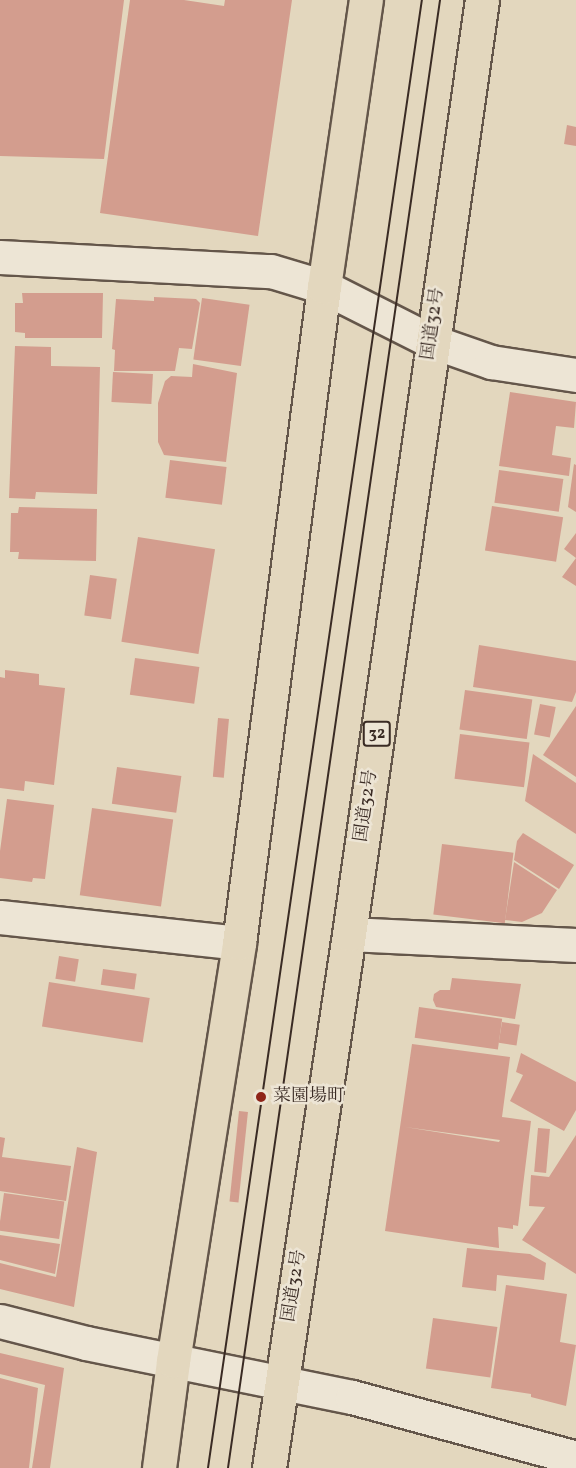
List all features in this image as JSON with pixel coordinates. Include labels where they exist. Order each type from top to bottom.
[{"type":"highway","points":[[159,1468],[173,1361],[238,943],[324,287],[366,0]]},
{"type":"highway","name":"国道32号","points":[[269,1468],[349,934],[431,341],[482,0]]},
{"type":"street","points":[[0,257],[256,269],[324,287],[431,341],[491,362],[576,375]]},
{"type":"street","points":[[0,917],[238,943]]},
{"type":"street","points":[[349,934],[575,944]]},
{"type":"street","points":[[0,1321],[173,1361],[352,1397],[576,1458]]},
{"type":"building","points":[[0,0],[124,0],[104,159],[0,156]]},
{"type":"building","points":[[130,0],[184,0],[224,6],[225,0],[292,0],[258,236],[100,213]]},
{"type":"building","points":[[567,125],[576,127],[576,146],[564,144]]},
{"type":"building","points":[[22,293],[103,293],[102,338],[25,338],[25,333],[15,332],[15,303],[23,303]]},
{"type":"building","points":[[154,297],[196,299],[200,303],[192,349],[179,348],[175,371],[114,371],[115,350],[112,349],[116,299],[154,301]]},
{"type":"building","points":[[202,298],[250,305],[241,366],[193,359]]},
{"type":"building","points":[[15,346],[51,347],[51,366],[100,367],[97,494],[36,492],[35,499],[9,498]]},
{"type":"building","points":[[193,364],[237,373],[226,462],[164,455],[158,442],[158,403],[165,381],[171,376],[192,377]]},
{"type":"building","points":[[113,372],[153,374],[151,404],[111,402]]},
{"type":"building","points":[[510,392],[576,402],[574,428],[556,426],[552,455],[571,458],[569,476],[499,466]]},
{"type":"building","points":[[170,460],[227,467],[222,505],[165,498]]},
{"type":"building","points":[[574,464],[576,465],[576,512],[568,507]]},
{"type":"building","points":[[499,470],[563,479],[559,512],[494,503]]},
{"type":"building","points":[[492,506],[563,517],[556,562],[485,550]]},
{"type":"building","points":[[19,507],[97,509],[96,561],[18,559],[19,552],[10,552],[11,513],[18,513]]},
{"type":"building","points":[[576,533],[576,558],[564,549]]},
{"type":"building","points":[[138,537],[215,549],[198,654],[121,642]]},
{"type":"building","points":[[576,558],[576,586],[562,577]]},
{"type":"building","points":[[90,575],[117,579],[111,619],[84,616]]},
{"type":"building","points":[[479,645],[576,661],[576,692],[572,702],[473,687]]},
{"type":"building","points":[[135,658],[199,667],[194,704],[130,695]]},
{"type":"building","points":[[5,670],[39,674],[39,685],[65,688],[54,785],[25,781],[24,791],[0,788],[0,677],[5,678]]},
{"type":"building","points":[[465,690],[532,699],[527,739],[459,730]]},
{"type":"building","points":[[540,704],[556,707],[550,737],[534,734]]},
{"type":"building","points":[[576,706],[576,777],[543,755]]},
{"type":"building","points":[[218,718],[229,719],[224,778],[213,777]]},
{"type":"building","points":[[460,734],[529,743],[524,787],[455,779]]},
{"type":"building","points":[[533,754],[576,783],[576,834],[525,801]]},
{"type":"building","points":[[117,767],[181,776],[176,813],[112,804]]},
{"type":"building","points":[[7,799],[54,805],[45,879],[33,878],[32,882],[0,878],[0,851]]},
{"type":"building","points":[[92,808],[173,819],[161,907],[80,895]]},
{"type":"building","points":[[523,833],[574,865],[559,889],[514,860],[517,841]]},
{"type":"building","points":[[442,844],[513,853],[505,923],[433,914]]},
{"type":"building","points":[[514,862],[557,890],[542,913],[522,922],[505,920]]},
{"type":"building","points":[[59,956],[79,959],[75,982],[55,979]]},
{"type":"building","points":[[103,969],[137,974],[134,990],[101,985]]},
{"type":"building","points":[[452,978],[521,984],[515,1019],[436,1007],[433,1000],[434,994],[440,990],[450,990]]},
{"type":"building","points":[[49,982],[150,998],[143,1042],[42,1026]]},
{"type":"building","points":[[419,1007],[502,1019],[498,1049],[415,1038]]},
{"type":"building","points":[[502,1022],[520,1025],[516,1046],[499,1043]]},
{"type":"building","points":[[412,1044],[510,1057],[502,1117],[531,1121],[518,1226],[513,1225],[513,1229],[498,1227],[499,1248],[385,1231]],"holes":[[[405,1127],[500,1140],[499,1142]]]},
{"type":"building","points":[[521,1053],[576,1082],[576,1110],[564,1131],[510,1101],[523,1075],[516,1072]]},
{"type":"building","points":[[239,1111],[248,1112],[238,1202],[229,1202]]},
{"type":"building","points":[[538,1128],[550,1129],[546,1173],[534,1172]]},
{"type":"building","points":[[576,1135],[576,1274],[522,1240],[545,1207],[529,1206],[531,1175],[549,1177]]},
{"type":"building","points":[[0,1137],[5,1138],[2,1157],[71,1166],[66,1201],[0,1191]]},
{"type":"building","points":[[77,1147],[97,1152],[74,1307],[0,1289],[0,1263],[56,1277]]},
{"type":"building","points":[[4,1193],[64,1201],[59,1239],[0,1231]]},
{"type":"building","points":[[0,1235],[60,1244],[55,1274],[0,1260]]},
{"type":"building","points":[[467,1248],[530,1254],[546,1263],[544,1280],[497,1275],[496,1291],[462,1287]]},
{"type":"building","points":[[506,1285],[567,1294],[560,1342],[576,1345],[566,1406],[531,1397],[531,1394],[491,1388]]},
{"type":"building","points":[[433,1318],[497,1327],[490,1378],[426,1369]]},
{"type":"building","points":[[0,1353],[64,1368],[50,1468],[32,1468],[45,1385],[0,1374]]},
{"type":"building","points":[[0,1378],[38,1388],[29,1468],[0,1468]]},
{"type":"tram line","points":[[208,1468],[422,0]]},
{"type":"tram line","points":[[228,1468],[440,0]]},
{"type":"place","name":"菜園場町","points":[[261,1097]]}]
